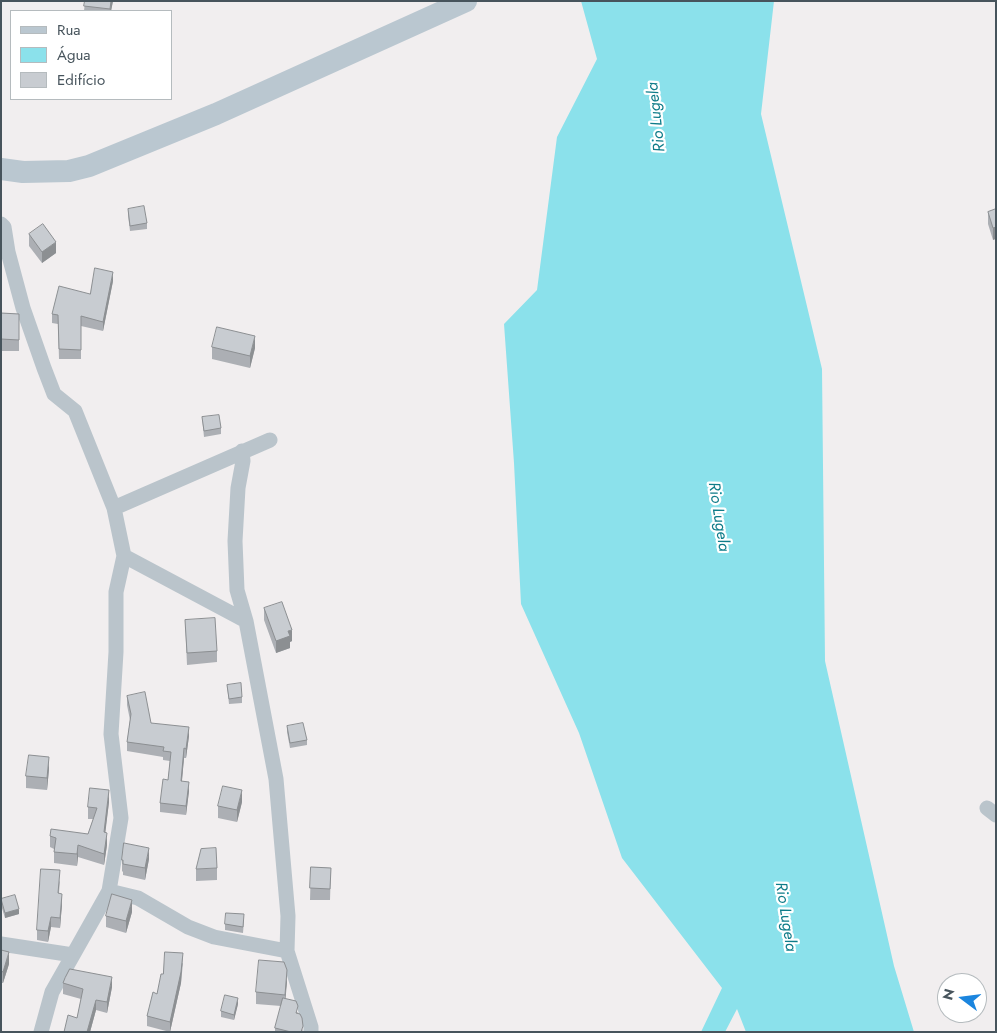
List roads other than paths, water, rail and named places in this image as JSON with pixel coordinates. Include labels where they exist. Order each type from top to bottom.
[{"type":"main road","points":[[1,169],[23,172],[60,171],[89,166],[216,114],[466,1]]},
{"type":"street","points":[[1,224],[4,227],[8,252],[23,308],[54,394],[75,411],[114,508],[124,556],[116,592],[116,652],[111,734],[121,818],[109,891],[52,992],[41,1032]]},
{"type":"street","points":[[114,508],[270,440]]},
{"type":"street","points":[[242,451],[243,461],[238,488],[235,541],[237,590],[246,621],[276,780],[288,916],[288,951],[311,1032]]},
{"type":"street","points":[[124,556],[246,621]]},
{"type":"street","points":[[109,891],[138,898],[188,926],[214,937],[288,951]]},
{"type":"street","points":[[1,944],[73,955]]},
{"type":"water","name":"Rio Lugela","points":[[581,1],[774,1],[761,114],[822,369],[825,661],[894,966],[914,1032],[746,1032],[737,1009],[725,1032],[701,1032],[722,988],[622,858],[579,733],[521,604],[514,463],[504,324],[537,290],[557,137],[597,59]]}]
